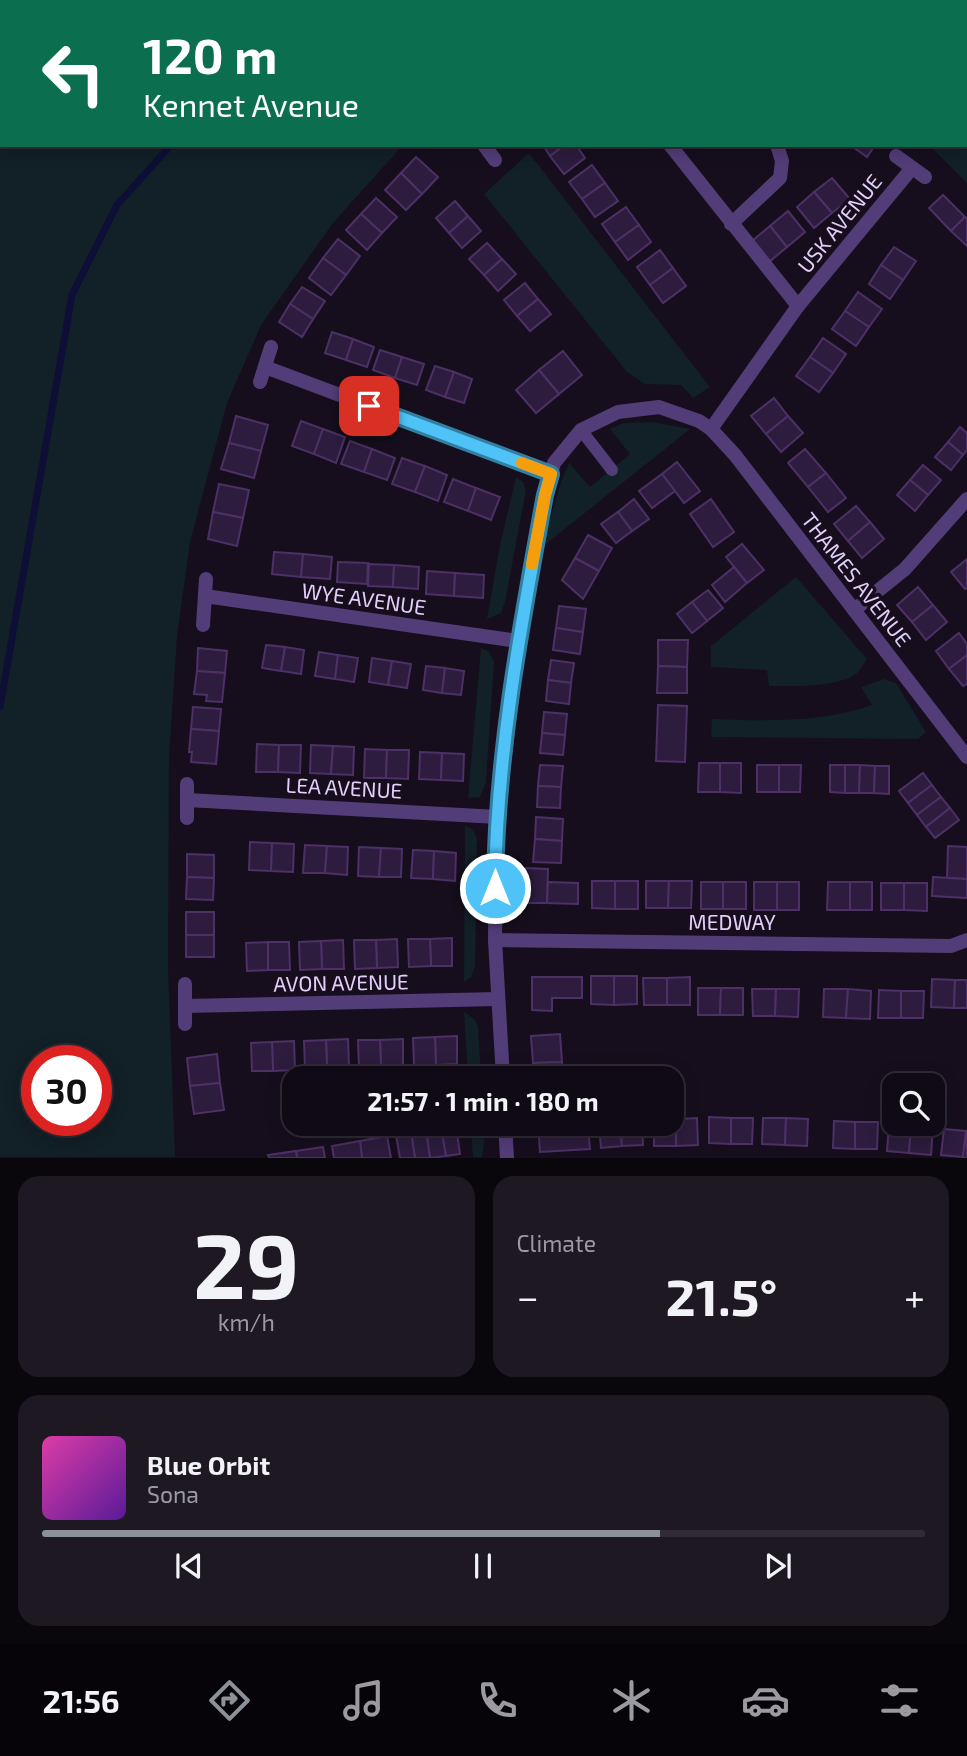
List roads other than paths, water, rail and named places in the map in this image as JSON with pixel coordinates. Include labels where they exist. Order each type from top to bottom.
[{"type":"street","name":"USK AVENUE","points":[[672,147],[799,306]]},
{"type":"street","points":[[731,223],[780,178],[782,161],[778,147]]},
{"type":"street","name":"USK AVENUE","points":[[896,156],[925,177]]},
{"type":"street","name":"USK AVENUE","points":[[711,429],[799,306],[912,167]]},
{"type":"street","points":[[260,382],[271,347]]},
{"type":"street","points":[[265,367],[551,474]]},
{"type":"street","points":[[502,1066],[495,940],[498,817],[518,641],[545,495],[554,463],[581,429],[618,412],[659,407],[699,421],[711,429]]},
{"type":"street","name":"THAMES AVENUE","points":[[711,429],[735,455],[967,757]]},
{"type":"street","points":[[854,610],[905,569],[967,499]]},
{"type":"street","points":[[203,625],[206,579]]},
{"type":"street","name":"WYE AVENUE","points":[[205,596],[518,641]]},
{"type":"street","points":[[187,784],[187,818]]},
{"type":"street","name":"LEA AVENUE","points":[[187,800],[498,817]]},
{"type":"street","name":"MEDWAY","points":[[495,940],[951,946],[967,940]]},
{"type":"street","points":[[184,984],[185,1024]]},
{"type":"street","name":"AVON AVENUE","points":[[185,1006],[498,999]]},
{"type":"street","points":[[507,1136],[508,1157]]},
{"type":"lane","points":[[581,429],[612,470]]},
{"type":"waterway","points":[[0,707],[72,295],[117,205],[169,147]]}]
